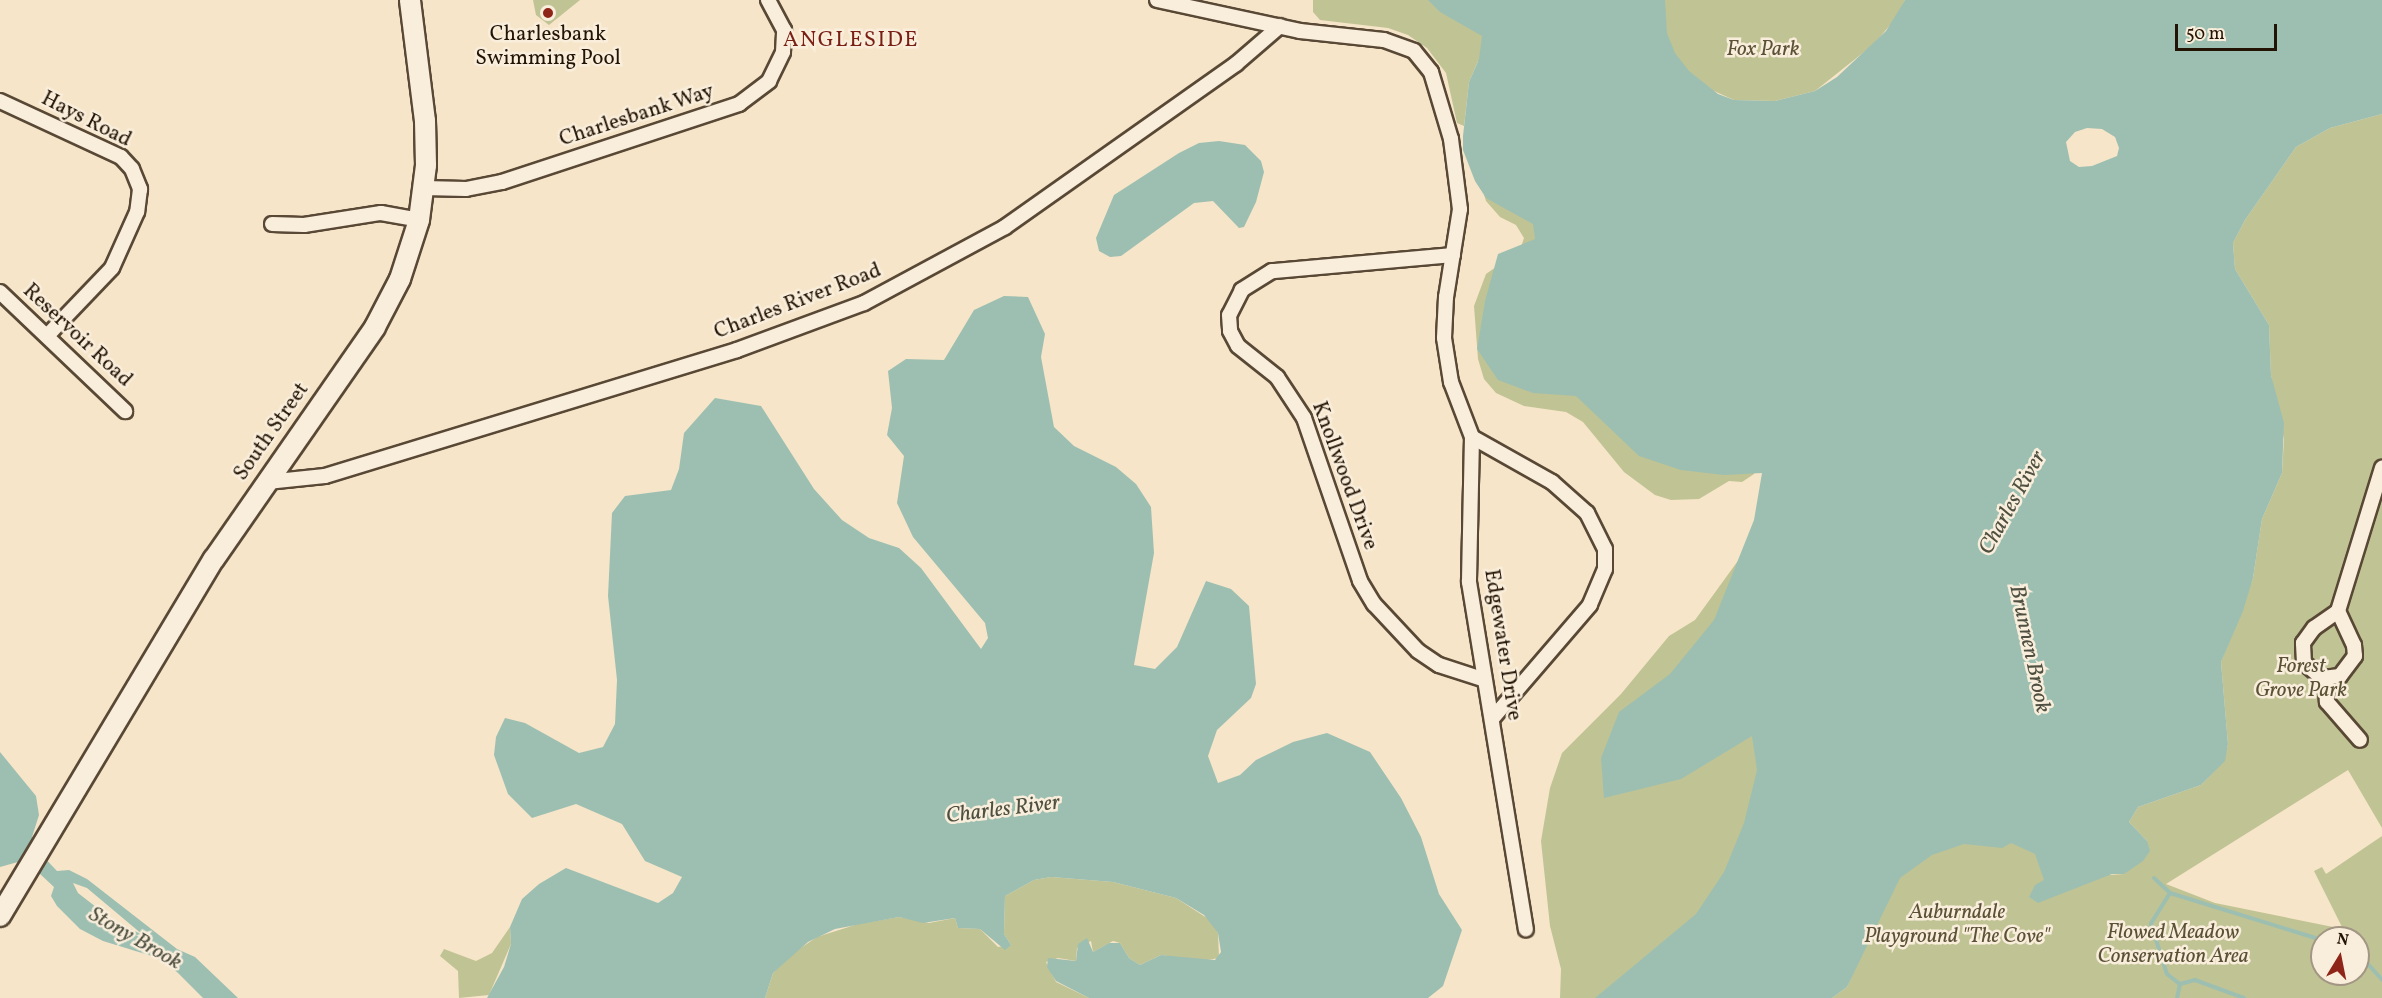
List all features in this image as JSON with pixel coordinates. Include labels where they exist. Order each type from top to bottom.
[{"type":"main road","name":"South Street","points":[[0,916],[214,559],[384,312],[400,279],[419,220],[424,188],[425,121],[410,0]]},
{"type":"street","name":"Charlesbank Way","points":[[424,188],[466,189],[502,182],[739,104],[769,81],[783,52],[784,30],[768,0]]},
{"type":"street","name":"Edgewater Drive","points":[[1157,0],[1280,26],[1384,40],[1414,51],[1424,60],[1451,139],[1460,209],[1444,338],[1451,382],[1472,437],[1474,472],[1468,553],[1482,679],[1492,719],[1526,928]]},
{"type":"street","name":"Charles River Road","points":[[267,482],[325,476],[737,350],[864,303],[939,266],[1012,222],[1236,64],[1280,26]]},
{"type":"street","name":"Hays Road","points":[[0,101],[121,157],[132,169],[140,189],[137,212],[112,268],[47,336]]},
{"type":"street","points":[[272,224],[319,224],[381,213],[419,220]]},
{"type":"street","name":"Knollwood Drive","points":[[1453,255],[1272,271],[1242,290],[1229,315],[1230,331],[1238,346],[1289,390],[1304,418],[1360,580],[1374,604],[1418,651],[1439,665],[1482,679]]},
{"type":"street","name":"Reservoir Road","points":[[0,292],[126,411]]},
{"type":"street","points":[[1472,437],[1552,482],[1587,513],[1605,549],[1605,569],[1590,605],[1492,719]]},
{"type":"street","points":[[2338,611],[2352,640],[2355,656],[2345,673],[2326,679],[2306,668],[2301,649],[2309,633],[2338,611],[2382,468]]},
{"type":"street","points":[[2326,679],[2327,702],[2360,740]]},
{"type":"green space","name":"Charlesbank Swimming Pool","points":[[533,0],[580,0],[549,25],[536,15]]},
{"type":"green space","name":"Fox Park","points":[[1313,0],[1905,0],[1896,18],[1874,44],[1815,91],[1775,101],[1734,100],[1714,91],[1754,474],[1742,482],[1729,481],[1699,499],[1671,500],[1655,495],[1624,472],[1583,422],[1566,412],[1524,406],[1496,393],[1484,379],[1478,359],[1474,306],[1486,274],[1520,250],[1524,238],[1516,225],[1500,217],[1486,201],[1480,181],[1478,61],[1469,82],[1464,126],[1457,123],[1446,73],[1427,48],[1408,35],[1388,28],[1320,20],[1313,12]]},
{"type":"green space","name":"Forest Grove Park","points":[[2382,114],[2382,828],[2348,770],[2166,884],[2215,903],[2328,926],[2310,926],[2310,986],[2370,986],[2370,926],[2342,926],[2314,871],[2322,867],[2326,874],[2382,836],[2382,998],[1832,998],[1847,987],[1883,905],[1921,839],[2005,835],[2109,875],[2124,874],[2147,841],[2129,822],[2138,807],[2201,785],[2224,761],[2228,744],[2221,662],[2253,578],[2262,519],[2282,473],[2284,439],[2271,375],[2269,325],[2235,269],[2233,243],[2245,220],[2296,147],[2330,128]]},
{"type":"green space","points":[[1748,547],[1768,796],[1700,921],[1601,998],[1560,998],[1561,969],[1550,926],[1541,841],[1550,788],[1562,753],[1621,694],[1669,636],[1695,620]]},
{"type":"green space","points":[[1051,877],[1113,882],[1176,898],[1210,920],[1218,933],[1219,958],[1201,961],[1161,955],[1140,965],[1129,958],[1120,943],[1113,941],[1093,952],[1091,941],[1077,948],[1076,961],[1058,958],[1046,962],[1056,982],[1089,998],[765,998],[773,973],[789,956],[817,937],[858,924],[899,917],[929,923],[955,918],[958,928],[980,929],[998,947],[1011,945],[1004,934],[1005,896],[1034,880]]},
{"type":"green space","points":[[510,927],[511,944],[489,995],[459,998],[458,971],[440,956],[444,949],[476,961],[492,953]]},
{"type":"water","name":"Charles River","points":[[1428,0],[1665,0],[1667,33],[1675,53],[1689,71],[1718,94],[1734,100],[1775,101],[1815,91],[1837,77],[1886,31],[1905,0],[2382,0],[2382,114],[2330,128],[2296,147],[2245,220],[2233,243],[2235,269],[2269,325],[2271,375],[2284,423],[2282,473],[2262,519],[2253,578],[2243,611],[2221,662],[2228,744],[2225,761],[2201,785],[2138,807],[2129,822],[2147,841],[2150,851],[2143,861],[2124,874],[2112,874],[2038,903],[2029,897],[2035,885],[2044,880],[2035,854],[2011,843],[2002,848],[1964,844],[1932,855],[1900,878],[1847,987],[1832,998],[1595,998],[1696,914],[1724,872],[1744,823],[1757,770],[1752,736],[1681,779],[1604,798],[1601,758],[1619,712],[1670,674],[1714,620],[1754,520],[1762,473],[1724,475],[1681,470],[1639,456],[1576,396],[1533,393],[1498,380],[1477,349],[1485,301],[1498,254],[1535,239],[1533,224],[1486,198],[1475,181],[1463,150],[1463,136],[1469,82],[1479,59],[1482,36],[1440,12]],"holes":[[[2087,128],[2102,129],[2115,137],[2119,148],[2117,156],[2092,166],[2079,167],[2070,161],[2066,142],[2075,132]]]},
{"type":"water","points":[[1219,141],[1245,145],[1261,161],[1264,172],[1256,202],[1244,227],[1239,228],[1213,201],[1194,203],[1121,256],[1110,257],[1099,251],[1096,238],[1114,195],[1179,153],[1199,143]]},
{"type":"water","name":"Charles River","points":[[1004,296],[1028,297],[1045,334],[1041,357],[1054,427],[1074,446],[1116,467],[1136,484],[1151,507],[1154,553],[1134,665],[1155,669],[1177,647],[1206,581],[1231,589],[1249,606],[1256,684],[1251,698],[1217,730],[1208,756],[1218,783],[1240,775],[1256,760],[1293,742],[1327,733],[1370,752],[1401,798],[1421,837],[1439,894],[1462,930],[1443,986],[1428,998],[1089,998],[1056,981],[1047,967],[1048,958],[1076,961],[1078,944],[1087,938],[1093,952],[1109,943],[1120,943],[1129,958],[1140,965],[1161,955],[1215,960],[1221,952],[1218,933],[1204,915],[1176,898],[1113,882],[1051,877],[1034,880],[1005,896],[1004,934],[1011,945],[1005,950],[980,929],[958,928],[955,918],[923,923],[899,917],[835,929],[808,942],[773,973],[765,998],[487,998],[504,967],[511,944],[510,927],[522,899],[539,884],[566,868],[658,903],[673,893],[682,877],[645,861],[622,824],[576,804],[532,818],[508,794],[494,755],[496,737],[505,718],[525,723],[579,753],[603,747],[615,724],[617,680],[608,596],[612,513],[625,496],[671,490],[679,469],[684,433],[715,398],[761,406],[814,489],[842,520],[869,538],[899,548],[921,568],[981,649],[988,638],[985,623],[913,537],[897,503],[904,456],[887,435],[892,408],[888,371],[906,359],[944,360],[974,310]]},
{"type":"water","name":"Stony Brook","points":[[0,752],[36,796],[39,815],[32,837],[37,850],[57,871],[69,870],[87,879],[177,949],[195,957],[238,998],[203,998],[177,972],[155,957],[103,941],[80,929],[57,906],[51,896],[54,887],[25,860],[0,867]],"holes":[[[73,883],[87,888],[143,935],[114,921],[78,893]]]},
{"type":"waterway","name":"Brunnen Brook","points":[[2154,878],[2170,893],[2310,936]]},
{"type":"waterway","points":[[2170,893],[2151,924],[2167,974],[2180,984],[2177,998]]},
{"type":"waterway","name":"Brunnen Brook","points":[[2370,966],[2382,980]]},
{"type":"waterway","points":[[2180,984],[2195,980],[2244,998]]},
{"type":"place","name":"Charlesbank Swimming Pool","points":[[548,13]]},
{"type":"district","name":"ANGLESIDE","points":[[851,41]]},
{"type":"park label","name":"Auburndale Playground \"The Cove\"","points":[[1957,925]]},
{"type":"park label","name":"Flowed Meadow Conservation Area","points":[[2173,945]]}]
